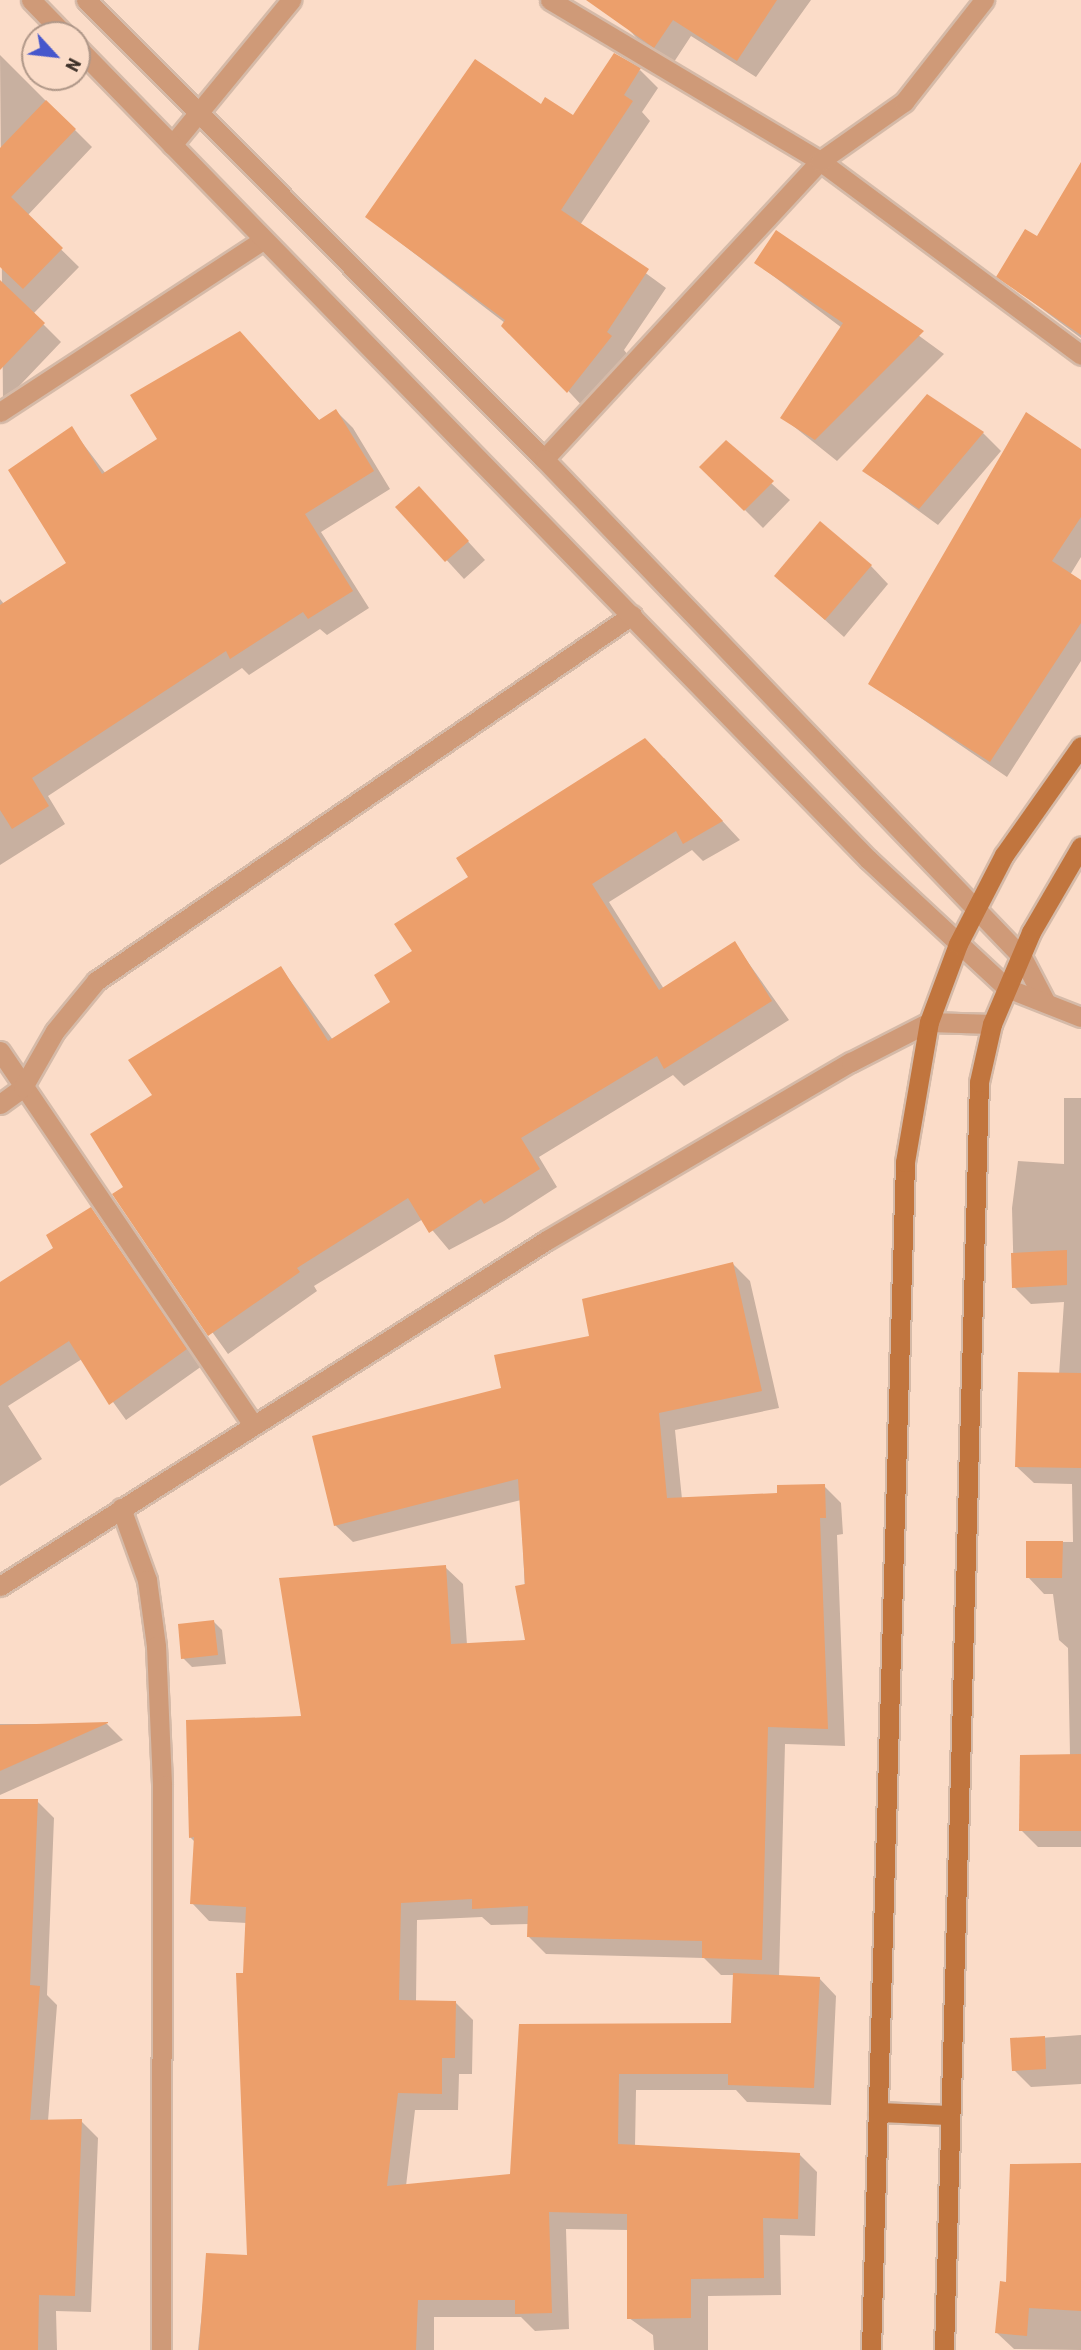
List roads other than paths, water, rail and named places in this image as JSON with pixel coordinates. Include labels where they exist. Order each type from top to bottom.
[{"type":"main road","points":[[871,2350],[905,1162],[929,1022],[958,944],[975,909],[1081,746]]},
{"type":"main road","points":[[944,2350],[972,1164],[992,1024],[1022,957],[1081,846]]},
{"type":"main road","points":[[878,2112],[950,2115]]},
{"type":"street","points":[[31,0],[51,21]]},
{"type":"street","points":[[86,0],[544,459],[1022,957],[1045,1001]]},
{"type":"street","points":[[172,145],[290,0]]},
{"type":"street","points":[[550,0],[820,161],[1081,355]]},
{"type":"street","points":[[544,459],[820,161],[904,102],[984,0]]},
{"type":"street","points":[[91,61],[263,240],[958,944],[1007,988],[1081,1017]]},
{"type":"street","points":[[0,412],[263,240]]},
{"type":"street","points":[[0,1104],[23,1087],[55,1031],[96,981],[632,615]]},
{"type":"street","points":[[0,1586],[252,1423],[719,1137],[929,1022],[992,1024]]},
{"type":"street","points":[[0,1051],[252,1423]]},
{"type":"street","points":[[121,1508],[148,1580],[156,1646],[162,1799],[161,2350]]}]
